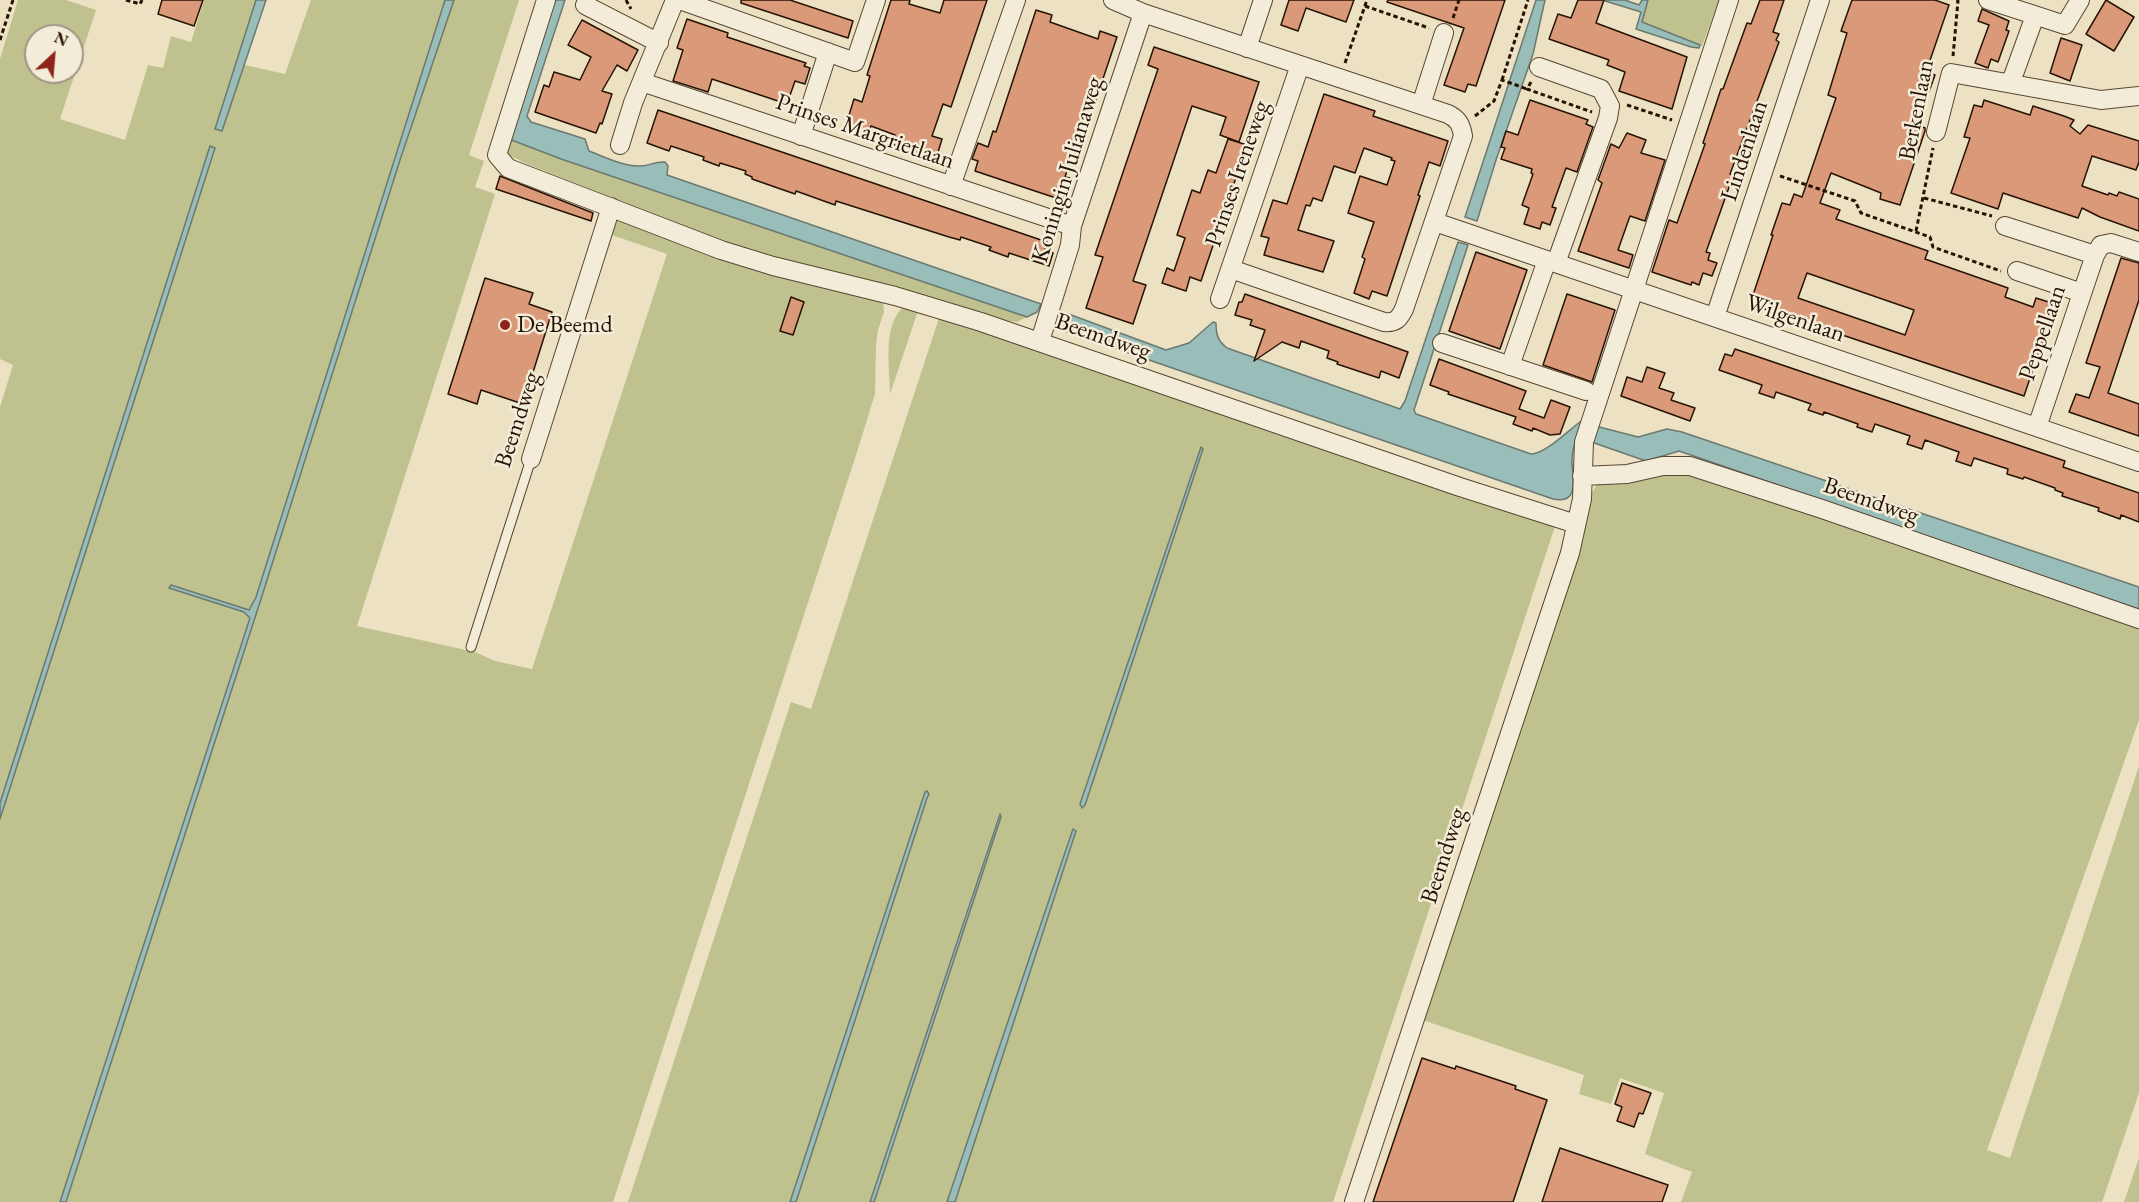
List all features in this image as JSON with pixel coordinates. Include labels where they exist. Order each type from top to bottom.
[{"type":"street","name":"Beemdweg","points":[[546,0],[497,155],[508,168],[722,250],[895,296],[1040,341],[1426,475],[1576,524]]},
{"type":"street","points":[[620,145],[633,103],[678,0],[855,62],[876,0]]},
{"type":"street","points":[[951,186],[1016,0]]},
{"type":"street","points":[[1113,0],[1143,13],[1420,105],[1457,119],[1461,126],[1463,135],[1435,222],[1404,309],[1399,318],[1393,322],[1384,322],[1231,269]]},
{"type":"street","points":[[1247,48],[1263,0]]},
{"type":"street","name":"Beemdweg","points":[[1354,1202],[1570,553],[1582,499],[1584,442],[1729,0]]},
{"type":"street","name":"Lindenlaan","points":[[1715,317],[1820,0]]},
{"type":"street","points":[[1988,0],[2065,25],[2080,0]]},
{"type":"street","points":[[585,5],[659,43]]},
{"type":"street","name":"Koningin Julianaweg","points":[[1040,341],[1070,245],[1072,226],[1143,13]]},
{"type":"street","points":[[2011,82],[2032,24]]},
{"type":"street","points":[[1420,105],[1444,33]]},
{"type":"street","points":[[801,136],[828,52]]},
{"type":"street","name":"Prinses Ireneweg","points":[[1220,299],[1300,65]]},
{"type":"street","points":[[1510,366],[1609,112],[1601,89],[1539,67]]},
{"type":"street","points":[[1951,73],[2101,100],[2139,96]]},
{"type":"street","name":"Berkenlaan","points":[[1936,132],[1951,73]]},
{"type":"street","name":"Prinses Margrietlaan","points":[[642,82],[1072,226]]},
{"type":"street","name":"Beemdweg","points":[[531,459],[611,207]]},
{"type":"street","name":"Wilgenlaan","points":[[1435,222],[2139,462]]},
{"type":"street","points":[[2005,225],[2096,255],[2101,245],[2111,243],[2139,252]]},
{"type":"street","name":"Peppellaan","points":[[2037,427],[2096,255]]},
{"type":"street","points":[[2017,271],[2082,293]]},
{"type":"street","points":[[1442,343],[1586,391]]},
{"type":"street","name":"Beemdweg","points":[[1582,476],[1627,474],[1663,466],[1690,466],[1822,509],[2139,619]]},
{"type":"lane","name":"Beemdweg","points":[[471,647],[531,459]]},
{"type":"path","points":[[0,40],[13,0]]},
{"type":"path","points":[[126,0],[140,4],[142,0]]},
{"type":"path","points":[[1340,79],[1367,0]]},
{"type":"path","points":[[1365,6],[1447,34],[1459,0]]},
{"type":"path","points":[[1461,126],[1494,100],[1528,0]]},
{"type":"path","name":"Berkenlaan","points":[[1951,73],[1958,1],[1955,0]]},
{"type":"path","points":[[1527,89],[1539,67]]},
{"type":"path","points":[[1502,80],[1609,112],[1618,102],[1688,125]]},
{"type":"path","name":"Berkenlaan","points":[[1916,231],[1936,132]]},
{"type":"path","points":[[1764,171],[1855,201],[1861,213],[1930,237],[1933,247],[2010,274],[2017,271]]},
{"type":"path","points":[[1924,198],[1990,214],[2005,225]]},
{"type":"green space","points":[[18,0],[66,0],[96,10],[84,46],[84,24],[24,24],[24,84],[72,84],[60,119],[125,140],[148,65],[163,68],[171,36],[191,42],[204,0],[256,0],[236,63],[285,74],[311,0],[445,0],[256,597],[249,610],[171,585],[170,588],[244,612],[250,617],[60,1202],[0,1202],[0,819],[215,148],[210,146],[0,803],[0,407],[13,365],[0,359],[0,59]]},
{"type":"green space","points":[[454,0],[519,0],[469,155],[484,161],[475,187],[495,194],[357,626],[475,652],[495,661],[532,669],[667,254],[609,234],[616,217],[883,301],[884,312],[876,345],[875,394],[857,452],[613,1202],[66,1202],[400,160]]},
{"type":"green space","points":[[1648,0],[1719,0],[1702,46],[1642,22]]},
{"type":"green space","points":[[509,139],[561,159],[1027,317],[1017,322],[1004,321],[946,301],[774,261],[719,242],[660,216],[527,164],[509,155],[507,150]]},
{"type":"green space","points":[[907,304],[919,308],[890,394],[890,333],[893,322]]},
{"type":"green space","points":[[940,315],[1558,517],[1333,1202],[955,1202],[1076,831],[1073,829],[947,1202],[874,1202],[1001,817],[999,814],[870,1202],[796,1202],[927,798],[927,791],[790,1202],[628,1202],[791,702],[811,709]],"holes":[[[1201,447],[1203,449],[1085,805],[1080,806]]]},
{"type":"green space","points":[[1675,465],[2139,626],[2139,720],[1987,1150],[2010,1158],[2139,766],[2139,1093],[2102,1202],[1681,1202],[1692,1172],[1645,1154],[1664,1093],[1620,1078],[1611,1104],[1579,1094],[1584,1075],[1417,1018],[1591,495],[1597,484]]},
{"type":"green space","points":[[2139,1158],[2139,1202],[2124,1202]]},
{"type":"water","points":[[256,0],[266,0],[222,131],[215,129]]},
{"type":"water","points":[[445,0],[454,0],[400,160],[66,1202],[60,1202],[250,618],[244,612],[169,588],[171,585],[249,610],[256,597]]},
{"type":"water","points":[[555,0],[565,0],[527,116],[531,122],[585,139],[589,151],[621,163],[641,166],[665,162],[668,166],[667,175],[1041,304],[1037,312],[1027,317],[561,159],[509,139]]},
{"type":"water","points":[[1536,0],[1545,0],[1533,54],[1477,221],[1465,217]]},
{"type":"water","points":[[1602,0],[1625,0],[1639,5],[1642,0],[1648,0],[1642,22],[1700,45],[1699,48],[1636,29],[1641,12]]},
{"type":"water","points":[[210,146],[215,148],[0,819],[0,803]]},
{"type":"water","points":[[1458,242],[1468,245],[1414,410],[1416,414],[1531,454],[1543,450],[1580,422],[1638,437],[1667,429],[1682,432],[2139,587],[2139,609],[1679,451],[1646,461],[1577,437],[1572,455],[1573,488],[1571,494],[1562,500],[1553,499],[1056,328],[1053,323],[1055,309],[1166,350],[1189,343],[1213,322],[1216,323],[1220,340],[1227,348],[1400,409],[1405,401]]},
{"type":"water","points":[[1201,447],[1203,449],[1085,805],[1082,808],[1080,804]]},
{"type":"water","points":[[925,792],[929,794],[796,1202],[790,1202]]},
{"type":"water","points":[[1000,814],[1001,817],[874,1202],[870,1202]]},
{"type":"water","points":[[1073,829],[1076,831],[955,1202],[947,1202]]},
{"type":"building","points":[[162,0],[203,0],[194,26],[158,14]]},
{"type":"building","points":[[741,0],[790,0],[853,21],[848,38],[741,3]]},
{"type":"building","points":[[891,0],[910,0],[909,4],[940,13],[944,0],[987,0],[951,107],[943,104],[932,136],[942,139],[936,159],[892,144],[895,135],[871,126],[867,136],[845,128],[854,99],[862,102],[870,76],[867,75]]},
{"type":"building","points":[[1289,0],[1354,0],[1346,22],[1306,8],[1298,31],[1281,25]]},
{"type":"building","points":[[1388,0],[1505,0],[1476,86],[1468,84],[1465,92],[1444,85],[1464,28],[1387,2]]},
{"type":"building","points":[[1578,0],[1604,0],[1596,23],[1687,57],[1672,109],[1619,91],[1625,72],[1607,65],[1609,60],[1549,39],[1558,14],[1571,18]]},
{"type":"building","points":[[1760,0],[1784,0],[1773,32],[1779,34],[1776,40],[1779,42],[1730,174],[1733,176],[1706,252],[1710,253],[1708,260],[1717,263],[1712,276],[1703,273],[1699,285],[1692,282],[1691,285],[1652,272],[1669,220],[1677,223],[1705,144],[1703,143],[1721,89],[1723,89],[1747,23],[1751,24]]},
{"type":"building","points":[[1852,0],[1935,0],[1949,5],[1926,72],[1935,75],[1917,125],[1925,128],[1925,131],[1900,205],[1880,199],[1881,193],[1831,173],[1820,203],[1840,210],[1836,219],[1928,251],[1925,259],[2008,288],[2005,297],[2033,307],[2036,298],[2055,304],[2024,396],[1750,304],[1782,203],[1790,205],[1794,194],[1802,197],[1836,98],[1828,95],[1847,33],[1841,31]],"holes":[[[1807,273],[1914,310],[1905,335],[1798,298]]]},
{"type":"building","points":[[2106,0],[2134,17],[2114,51],[2086,34]]},
{"type":"building","points":[[1982,9],[2009,21],[2006,30],[2009,31],[1998,62],[1991,59],[1988,68],[1975,63],[1989,25],[1978,21]]},
{"type":"building","points":[[1036,10],[1052,15],[1050,22],[1098,39],[1100,31],[1117,37],[1079,150],[1074,148],[1065,177],[1070,178],[1062,200],[975,171],[978,161],[972,159],[978,143],[988,147],[993,131],[996,132]]},
{"type":"building","points":[[687,19],[728,33],[727,37],[806,63],[804,66],[810,68],[805,84],[795,81],[787,104],[712,79],[708,92],[673,81],[683,50],[677,48]]},
{"type":"building","points":[[582,20],[638,50],[627,71],[617,65],[602,91],[612,94],[602,124],[600,123],[596,133],[535,112],[544,85],[549,87],[554,72],[580,80],[591,57],[568,45]]},
{"type":"building","points":[[2061,38],[2082,45],[2070,81],[2050,73]]},
{"type":"building","points":[[1154,47],[1259,82],[1239,142],[1220,135],[1226,117],[1192,106],[1133,281],[1146,285],[1133,324],[1086,308],[1103,257],[1095,255],[1158,69],[1148,65]]},
{"type":"building","points":[[1324,94],[1375,111],[1373,116],[1448,141],[1440,166],[1429,162],[1387,296],[1372,291],[1369,299],[1354,293],[1365,259],[1362,257],[1374,222],[1348,213],[1360,176],[1387,185],[1395,161],[1364,148],[1355,173],[1334,166],[1322,201],[1313,198],[1310,206],[1306,205],[1298,230],[1334,241],[1323,272],[1264,255],[1269,238],[1261,236],[1273,200],[1287,204]]},
{"type":"building","points":[[1530,100],[1588,120],[1586,124],[1593,127],[1577,172],[1566,168],[1552,207],[1556,208],[1550,225],[1542,222],[1540,229],[1524,224],[1529,208],[1522,205],[1533,174],[1532,169],[1501,159],[1505,148],[1501,147],[1506,131],[1518,135]]},
{"type":"building","points":[[1984,100],[2030,115],[2033,106],[2064,116],[2074,120],[2070,126],[2080,134],[2088,125],[2139,141],[2139,162],[2136,170],[2092,156],[2082,186],[2108,195],[2109,193],[2117,196],[2119,192],[2139,199],[2139,231],[2082,208],[2078,218],[2003,193],[1998,209],[1951,193],[1970,138],[1964,137],[1974,105],[1982,107]]},
{"type":"building","points":[[658,110],[1047,242],[1045,249],[1053,253],[1049,266],[1009,253],[1008,257],[989,250],[991,247],[961,237],[960,240],[949,237],[836,201],[835,205],[796,191],[795,194],[752,179],[745,174],[746,171],[720,163],[719,166],[703,160],[704,157],[671,146],[669,151],[647,143]]},
{"type":"building","points":[[1627,133],[1646,140],[1641,153],[1665,160],[1645,221],[1630,216],[1618,250],[1633,255],[1629,268],[1578,251],[1602,183],[1598,180],[1611,144],[1619,148]]},
{"type":"building","points":[[1228,139],[1247,145],[1201,281],[1190,277],[1186,291],[1162,283],[1167,268],[1174,271],[1185,238],[1177,235],[1192,190],[1200,193],[1208,170],[1216,173]]},
{"type":"building","points":[[500,176],[593,213],[591,221],[496,189]]},
{"type":"building","points":[[1476,252],[1527,270],[1500,349],[1449,331]]},
{"type":"building","points":[[2121,258],[2139,263],[2139,300],[2108,393],[2139,404],[2139,436],[2069,412],[2076,394],[2089,398],[2100,367],[2086,363]]},
{"type":"building","points":[[485,278],[533,293],[529,304],[552,312],[523,404],[481,390],[477,404],[448,394]]},
{"type":"building","points":[[1245,294],[1408,352],[1399,378],[1381,371],[1379,378],[1337,364],[1338,362],[1327,358],[1329,351],[1301,341],[1299,348],[1282,342],[1254,361],[1265,330],[1250,325],[1252,320],[1235,315],[1239,302],[1242,302]]},
{"type":"building","points":[[1567,294],[1615,310],[1592,382],[1543,365]]},
{"type":"building","points":[[791,297],[804,302],[793,335],[780,331]]},
{"type":"building","points":[[1735,349],[2065,461],[2063,467],[2139,493],[2139,522],[2121,515],[2120,519],[2098,511],[2099,508],[2062,496],[2063,493],[2055,488],[2024,477],[2023,479],[2007,474],[2008,469],[1974,458],[1971,466],[1956,461],[1959,452],[1925,440],[1922,449],[1907,444],[1910,436],[1875,424],[1872,432],[1857,427],[1858,424],[1824,412],[1823,415],[1808,410],[1811,404],[1776,392],[1774,398],[1759,393],[1762,385],[1719,370],[1725,354],[1732,356]]},
{"type":"building","points":[[1439,359],[1526,391],[1519,409],[1544,418],[1551,400],[1570,407],[1560,434],[1550,435],[1533,428],[1532,431],[1513,424],[1516,417],[1448,394],[1449,392],[1430,385]]},
{"type":"building","points":[[1647,367],[1665,373],[1659,388],[1674,393],[1671,400],[1695,408],[1690,421],[1621,396],[1627,377],[1642,382]]},
{"type":"building","points":[[1422,1058],[1455,1069],[1456,1066],[1516,1086],[1515,1089],[1547,1100],[1513,1202],[1373,1202]]},
{"type":"building","points":[[1622,1083],[1651,1093],[1643,1114],[1639,1113],[1634,1127],[1617,1121],[1622,1107],[1615,1104]]},
{"type":"building","points":[[1560,1148],[1668,1185],[1662,1202],[1542,1202]]},
{"type":"place","name":"De Beemd","points":[[505,325]]}]
